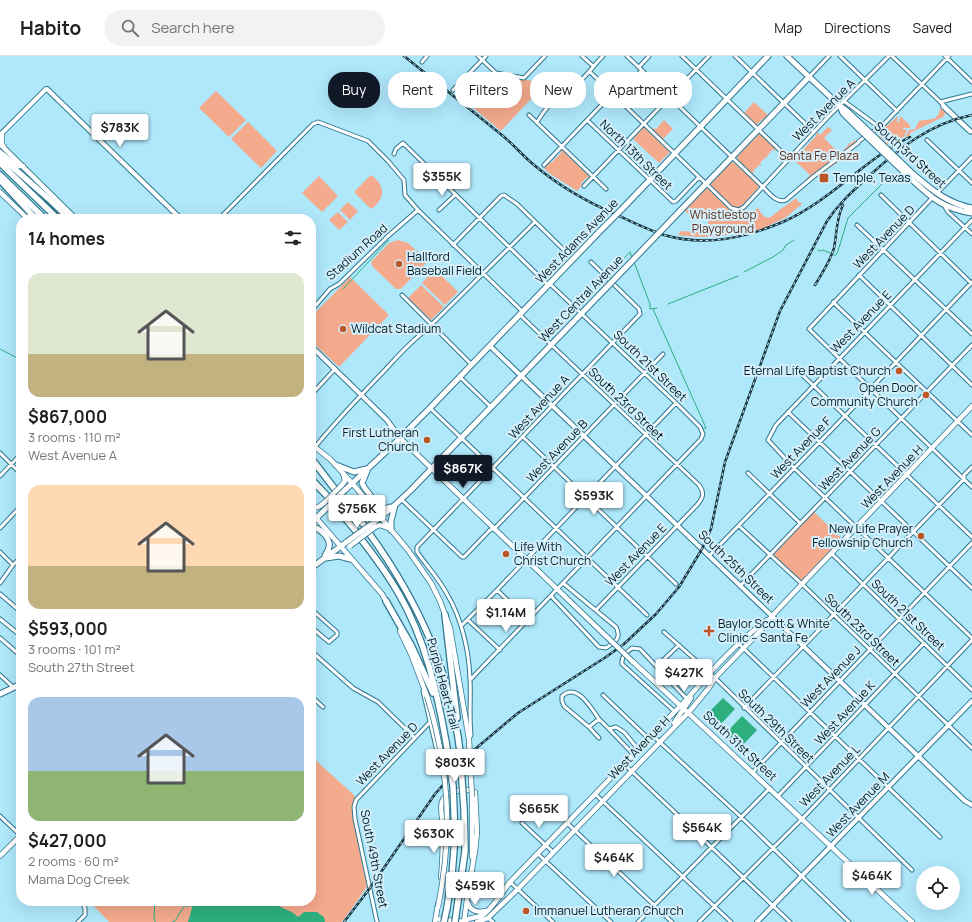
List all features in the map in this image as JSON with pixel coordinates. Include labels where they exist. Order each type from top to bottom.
[{"type":"highway","points":[[0,156],[65,214]]},
{"type":"highway","points":[[0,163],[53,214]]},
{"type":"highway","points":[[0,175],[41,214]]},
{"type":"highway","points":[[0,180],[31,214]]},
{"type":"highway","points":[[316,464],[335,489],[316,469]]},
{"type":"highway","points":[[316,484],[322,490],[327,502]]},
{"type":"highway","points":[[316,486],[322,490]]},
{"type":"highway","points":[[342,499],[363,524]]},
{"type":"highway","points":[[335,506],[355,530]]},
{"type":"highway","name":"Purple Heart Trail","points":[[369,533],[393,567],[409,594],[424,626],[438,658],[455,720],[460,752],[465,851],[455,922]]},
{"type":"highway","name":"Purple Heart Trail","points":[[361,539],[395,587],[416,628],[428,664],[440,709],[453,786],[455,836],[452,875],[444,922]]},
{"type":"highway","points":[[386,601],[411,644],[440,709]]},
{"type":"highway","points":[[446,616],[460,752]]},
{"type":"main road","name":"West Adams Avenue","points":[[316,518],[327,502],[369,468],[430,408],[768,56]]},
{"type":"main road","name":"South 3rd Street","points":[[789,57],[840,106],[843,113],[911,175],[933,198],[944,205],[972,214]]},
{"type":"main road","name":"West Central Avenue","points":[[340,547],[349,543],[374,525],[380,516],[395,505],[462,438],[809,77]]},
{"type":"main road","points":[[2,134],[2,144],[4,148]]},
{"type":"main road","points":[[0,144],[71,214]]},
{"type":"main road","points":[[0,152],[16,166],[23,166]]},
{"type":"main road","name":"South 3rd Street","points":[[911,175],[951,202],[972,208]]},
{"type":"main road","points":[[0,192],[23,214]]},
{"type":"main road","name":"West Avenue H","points":[[477,922],[488,918],[518,889],[688,712],[708,689],[714,678],[744,649],[802,584],[972,406]]},
{"type":"main road","name":"South 31st Street","points":[[400,438],[632,661],[753,772],[912,922]]},
{"type":"main road","points":[[316,448],[336,465],[352,483],[424,572],[440,601],[446,616],[450,628],[469,739],[472,797],[472,850],[469,887]]},
{"type":"main road","points":[[336,465],[354,472],[369,468]]},
{"type":"main road","points":[[369,468],[362,483],[364,487],[380,507],[387,508],[395,505]]},
{"type":"main road","points":[[343,473],[343,488]]},
{"type":"main road","points":[[316,508],[327,502]]},
{"type":"main road","points":[[391,530],[391,521],[395,505]]},
{"type":"main road","points":[[316,518],[350,559],[382,594],[419,673],[427,696],[439,744],[447,799],[447,847],[444,881],[435,921]]},
{"type":"main road","points":[[374,525],[380,525],[391,530]]},
{"type":"main road","points":[[316,528],[321,531],[329,543],[328,550],[323,559]]},
{"type":"main road","points":[[349,543],[348,550],[350,559]]},
{"type":"main road","points":[[316,564],[340,547]]},
{"type":"main road","points":[[323,559],[339,556],[350,559]]},
{"type":"main road","name":"West Avenue H","points":[[435,921],[465,922],[468,919],[484,914],[510,882],[674,711],[682,706],[710,673],[739,644],[772,616]]},
{"type":"main road","points":[[0,694],[16,686]]},
{"type":"main road","points":[[671,729],[682,706],[698,686]]},
{"type":"main road","points":[[438,907],[442,869],[442,802],[444,798],[454,792],[466,789],[474,792],[477,832],[465,922]]},
{"type":"main road","points":[[0,856],[16,841]]},
{"type":"main road","points":[[467,901],[468,906],[476,912],[485,912],[489,909]]},
{"type":"street","points":[[422,62],[427,56]]},
{"type":"street","points":[[478,56],[496,73],[524,78],[545,56]]},
{"type":"street","points":[[453,90],[486,56]]},
{"type":"street","points":[[582,56],[593,66]]},
{"type":"street","points":[[537,122],[547,106],[555,98],[575,85],[590,72],[593,66],[603,56]]},
{"type":"street","points":[[628,56],[642,70]]},
{"type":"street","points":[[639,67],[649,56]]},
{"type":"street","points":[[682,56],[789,159]]},
{"type":"street","points":[[692,74],[709,56]]},
{"type":"street","points":[[735,56],[814,132]]},
{"type":"street","name":"West Central Avenue","points":[[809,77],[829,56]]},
{"type":"street","points":[[840,56],[897,110]]},
{"type":"street","name":"West Avenue A","points":[[706,184],[731,208],[739,210],[889,56]]},
{"type":"street","points":[[892,56],[972,133]]},
{"type":"street","points":[[682,108],[763,187],[777,200],[781,201],[785,200],[858,143],[859,140],[879,127],[947,57],[972,82]]},
{"type":"street","points":[[590,72],[594,76]]},
{"type":"street","points":[[2,134],[47,89],[176,214]]},
{"type":"street","points":[[941,103],[972,94]]},
{"type":"street","points":[[845,102],[879,127]]},
{"type":"street","points":[[544,165],[598,108]]},
{"type":"street","points":[[627,108],[706,184]]},
{"type":"street","points":[[584,186],[659,108]]},
{"type":"street","points":[[528,115],[606,189]]},
{"type":"street","name":"North 13th Street","points":[[586,120],[673,202],[676,201],[699,177]]},
{"type":"street","name":"South 23rd Street","points":[[224,214],[313,124],[318,122],[368,141],[388,160],[404,180],[405,195],[418,210],[522,313],[551,344],[699,485],[704,494]]},
{"type":"street","points":[[927,140],[972,183]]},
{"type":"street","name":"South 21st Street","points":[[394,154],[396,149],[403,143],[479,219],[582,313],[700,427],[703,433],[701,439],[676,464]]},
{"type":"street","name":"West Avenue D","points":[[839,359],[809,329],[972,157]]},
{"type":"street","points":[[418,185],[431,172]]},
{"type":"street","points":[[439,210],[455,195]]},
{"type":"street","points":[[453,244],[501,196],[504,195],[517,204],[567,253]]},
{"type":"street","points":[[880,195],[972,282]]},
{"type":"street","name":"South 3rd Street","points":[[944,205],[948,212],[972,234]]},
{"type":"street","name":"Stadium Road","points":[[316,305],[330,289],[339,284],[387,237],[418,210]]},
{"type":"street","name":"West Avenue E","points":[[794,468],[768,440],[776,425],[972,220]]},
{"type":"street","points":[[316,443],[405,349],[535,222]]},
{"type":"street","points":[[857,225],[972,334]]},
{"type":"street","name":"West Avenue A","points":[[461,626],[448,595],[416,549],[641,312],[591,262]]},
{"type":"street","points":[[859,275],[972,385]]},
{"type":"street","name":"West Avenue F","points":[[709,556],[972,282]]},
{"type":"street","points":[[402,295],[472,365]]},
{"type":"street","points":[[833,302],[972,436]]},
{"type":"street","name":"West Avenue G","points":[[740,586],[972,345]]},
{"type":"street","name":"South 25th Street","points":[[490,346],[965,801],[972,805]]},
{"type":"street","points":[[316,351],[387,420],[400,438]]},
{"type":"street","name":"West Avenue B","points":[[434,530],[463,558],[490,530],[494,529],[662,354]]},
{"type":"street","points":[[839,359],[972,487]]},
{"type":"street","points":[[795,368],[972,537]]},
{"type":"street","points":[[316,389],[334,369]]},
{"type":"street","points":[[460,377],[491,407]]},
{"type":"street","points":[[469,739],[471,734],[470,680],[468,653],[461,626],[676,403]]},
{"type":"street","points":[[430,408],[647,615]]},
{"type":"street","points":[[788,412],[972,588]]},
{"type":"street","points":[[523,437],[676,584]]},
{"type":"street","points":[[0,452],[16,469]]},
{"type":"street","points":[[0,476],[16,459]]},
{"type":"street","points":[[470,680],[676,464]]},
{"type":"street","points":[[744,708],[964,479],[964,475],[972,467]]},
{"type":"street","points":[[794,468],[972,640]]},
{"type":"street","points":[[748,473],[800,523]]},
{"type":"street","name":"West Avenue E","points":[[596,610],[702,500],[704,494]]},
{"type":"street","points":[[401,499],[434,530]]},
{"type":"street","points":[[0,528],[16,512]]},
{"type":"street","name":"South 23rd Street","points":[[739,526],[802,584],[972,748]]},
{"type":"street","name":"West Avenue J","points":[[753,772],[972,543]]},
{"type":"street","points":[[0,552],[13,565]]},
{"type":"street","name":"South 21st Street","points":[[832,554],[972,690]]},
{"type":"street","points":[[0,583],[16,562]]},
{"type":"street","points":[[551,596],[599,646],[606,648],[616,641],[619,637],[619,632],[616,627],[563,582]]},
{"type":"street","points":[[497,590],[528,620]]},
{"type":"street","points":[[0,594],[16,608]]},
{"type":"street","points":[[316,614],[337,632],[337,635],[329,642],[316,631]]},
{"type":"street","points":[[0,619],[16,632]]},
{"type":"street","points":[[468,620],[500,650]]},
{"type":"street","name":"South 29th Street","points":[[664,632],[710,673],[744,708],[912,870]]},
{"type":"street","points":[[0,638],[16,652]]},
{"type":"street","name":"West Avenue L","points":[[699,922],[802,819],[972,640]]},
{"type":"street","name":"West Avenue K","points":[[778,796],[924,643]]},
{"type":"street","points":[[739,644],[940,837]]},
{"type":"street","points":[[656,666],[679,646]]},
{"type":"street","points":[[674,711],[622,664],[622,658],[632,648],[640,649],[687,699]]},
{"type":"street","points":[[316,655],[353,688],[378,702],[415,738]]},
{"type":"street","points":[[419,673],[439,760]]},
{"type":"street","points":[[0,675],[13,687]]},
{"type":"street","points":[[599,738],[589,727],[564,706],[562,696],[565,693],[570,692],[582,696],[599,719],[633,754]]},
{"type":"street","points":[[603,695],[650,736],[659,741],[741,817],[849,922]]},
{"type":"street","points":[[316,701],[323,707]]},
{"type":"street","name":"West Avenue M","points":[[757,922],[972,701]]},
{"type":"street","points":[[589,727],[599,719]]},
{"type":"street","name":"West Avenue D","points":[[356,800],[431,721]]},
{"type":"street","points":[[608,729],[616,727],[624,732],[638,749]]},
{"type":"street","points":[[624,764],[790,922]]},
{"type":"street","points":[[638,922],[770,788]]},
{"type":"street","points":[[595,794],[731,922]]},
{"type":"street","name":"South 49th Street","points":[[356,800],[354,807],[355,819],[377,922]]},
{"type":"street","points":[[0,816],[16,831]]},
{"type":"street","points":[[0,823],[4,819]]},
{"type":"street","points":[[522,823],[553,852]]},
{"type":"street","points":[[567,823],[672,922]]},
{"type":"street","points":[[538,854],[611,922]]},
{"type":"street","points":[[510,882],[553,922]]},
{"type":"street","points":[[78,922],[85,915],[84,906]]},
{"type":"street","points":[[488,918],[493,922]]},
{"type":"green space","points":[[522,79],[530,81],[530,100],[501,131],[473,108],[522,108]]},
{"type":"green space","points":[[216,91],[246,120],[229,137],[199,108]]},
{"type":"green space","points":[[754,102],[768,115],[756,125],[744,113]]},
{"type":"green space","points":[[940,108],[946,113],[943,117],[910,133],[910,135],[905,138],[909,130],[915,129],[919,121],[935,118],[939,113]]},
{"type":"green space","points":[[898,116],[897,122],[899,122],[900,116],[910,125],[910,128],[903,128],[907,130],[904,137],[886,145],[884,143],[888,141],[882,139],[893,130],[880,139],[879,132]]},
{"type":"green space","points":[[664,120],[673,129],[663,139],[661,139],[652,130],[654,128],[656,129]]},
{"type":"green space","points":[[248,122],[277,151],[261,168],[231,139]]},
{"type":"green space","points":[[644,127],[670,152],[659,163],[633,139]]},
{"type":"green space","name":"Santa Fe Plaza","points":[[828,127],[832,130],[824,138],[840,154],[850,143],[854,142],[853,139],[857,142],[841,154],[845,158],[828,169],[820,177],[818,175],[815,178],[812,176],[798,188],[810,175],[794,160],[786,168],[817,135],[815,134],[816,132],[820,135]]},
{"type":"green space","points":[[759,134],[776,149],[775,151],[773,149],[767,156],[768,158],[766,157],[760,163],[761,166],[759,165],[753,171],[754,173],[751,173],[737,159],[737,157]]},
{"type":"green space","points":[[562,150],[590,177],[588,179],[587,177],[577,191],[549,173],[544,168],[561,153],[560,151]]},
{"type":"green space","points":[[731,162],[737,164],[736,165],[758,184],[759,187],[738,209],[733,208],[710,185]]},
{"type":"green space","points":[[371,175],[379,183],[382,192],[379,201],[371,209],[355,193],[355,191]]},
{"type":"green space","points":[[319,176],[338,196],[322,212],[302,193]]},
{"type":"green space","name":"Whistlestop Playground","points":[[707,188],[735,212],[744,209],[751,211],[758,208],[767,218],[796,198],[799,203],[801,202],[802,204],[785,218],[757,231],[756,229],[708,237],[678,235],[681,231],[708,233],[708,217],[692,217],[684,210]]},
{"type":"green space","points":[[348,202],[358,211],[350,220],[340,210]]},
{"type":"green space","points":[[338,212],[348,222],[339,230],[329,220]]},
{"type":"green space","name":"Hallford Baseball Field","points":[[398,240],[408,243],[428,261],[401,289],[396,289],[373,267],[371,262],[389,243]]},
{"type":"green space","points":[[435,269],[458,292],[445,305],[422,283]]},
{"type":"green space","name":"Wildcat Stadium","points":[[350,277],[389,315],[339,367],[316,346],[316,312]]},
{"type":"green space","points":[[421,285],[444,307],[431,320],[408,298]]},
{"type":"green space","points":[[814,512],[842,539],[801,582],[773,555]]},
{"type":"green space","points":[[316,761],[355,796],[352,811],[367,887],[342,922],[109,922],[94,906],[316,906]]},
{"type":"shaded area","points":[[723,698],[735,709],[717,728],[705,716]]},
{"type":"shaded area","points":[[742,716],[757,730],[739,749],[724,735]]},
{"type":"shaded area","points":[[193,906],[279,906],[292,912],[298,917],[304,912],[317,912],[324,917],[325,922],[188,922]]},
{"type":"waterway","points":[[834,255],[836,255],[838,251],[848,218],[893,173]]},
{"type":"waterway","points":[[343,289],[389,240]]},
{"type":"waterway","points":[[744,272],[773,257],[794,240]]},
{"type":"waterway","points":[[818,250],[823,250],[830,253]]},
{"type":"waterway","points":[[608,275],[630,252],[632,258]]},
{"type":"waterway","points":[[634,262],[650,304],[650,309],[657,308]]},
{"type":"waterway","points":[[668,304],[738,276]]},
{"type":"waterway","points":[[582,306],[598,281],[604,278]]},
{"type":"waterway","points":[[653,309],[706,428],[703,429]]},
{"type":"waterway","points":[[0,349],[16,357]]},
{"type":"waterway","points":[[155,906],[155,922]]},
{"type":"waterway","points":[[172,922],[175,921],[184,906],[193,906]]},
{"type":"railway","points":[[404,56],[503,136],[534,165],[563,187],[595,205],[640,226],[680,239],[726,239],[756,232],[785,221],[818,202],[878,156],[910,137]]},
{"type":"railway","points":[[344,922],[370,888],[435,794],[474,750],[518,713],[624,644],[656,614],[679,587],[702,549],[711,529],[725,462],[780,311],[827,221],[852,192],[904,146],[942,124],[972,115]]},
{"type":"railway","points":[[815,285],[826,267],[834,248],[838,221],[843,205]]},
{"type":"place","name":"Temple, Texas","points":[[824,178]]},
{"type":"place","name":"Hallford Baseball Field","points":[[399,264]]},
{"type":"place","name":"Wildcat Stadium","points":[[343,329]]},
{"type":"place","name":"Eternal Life Baptist Church","points":[[899,371]]},
{"type":"place","name":"Open Door Community Church","points":[[926,395]]},
{"type":"place","name":"First Lutheran Church","points":[[427,440]]},
{"type":"place","name":"New Life Prayer Fellowship Church","points":[[921,536]]},
{"type":"place","name":"Life With Christ Church","points":[[506,554]]},
{"type":"place","name":"Baylor Scott & White Clinic – Santa Fe","points":[[709,631]]},
{"type":"place","name":"Immanuel Lutheran Church","points":[[526,911]]}]
